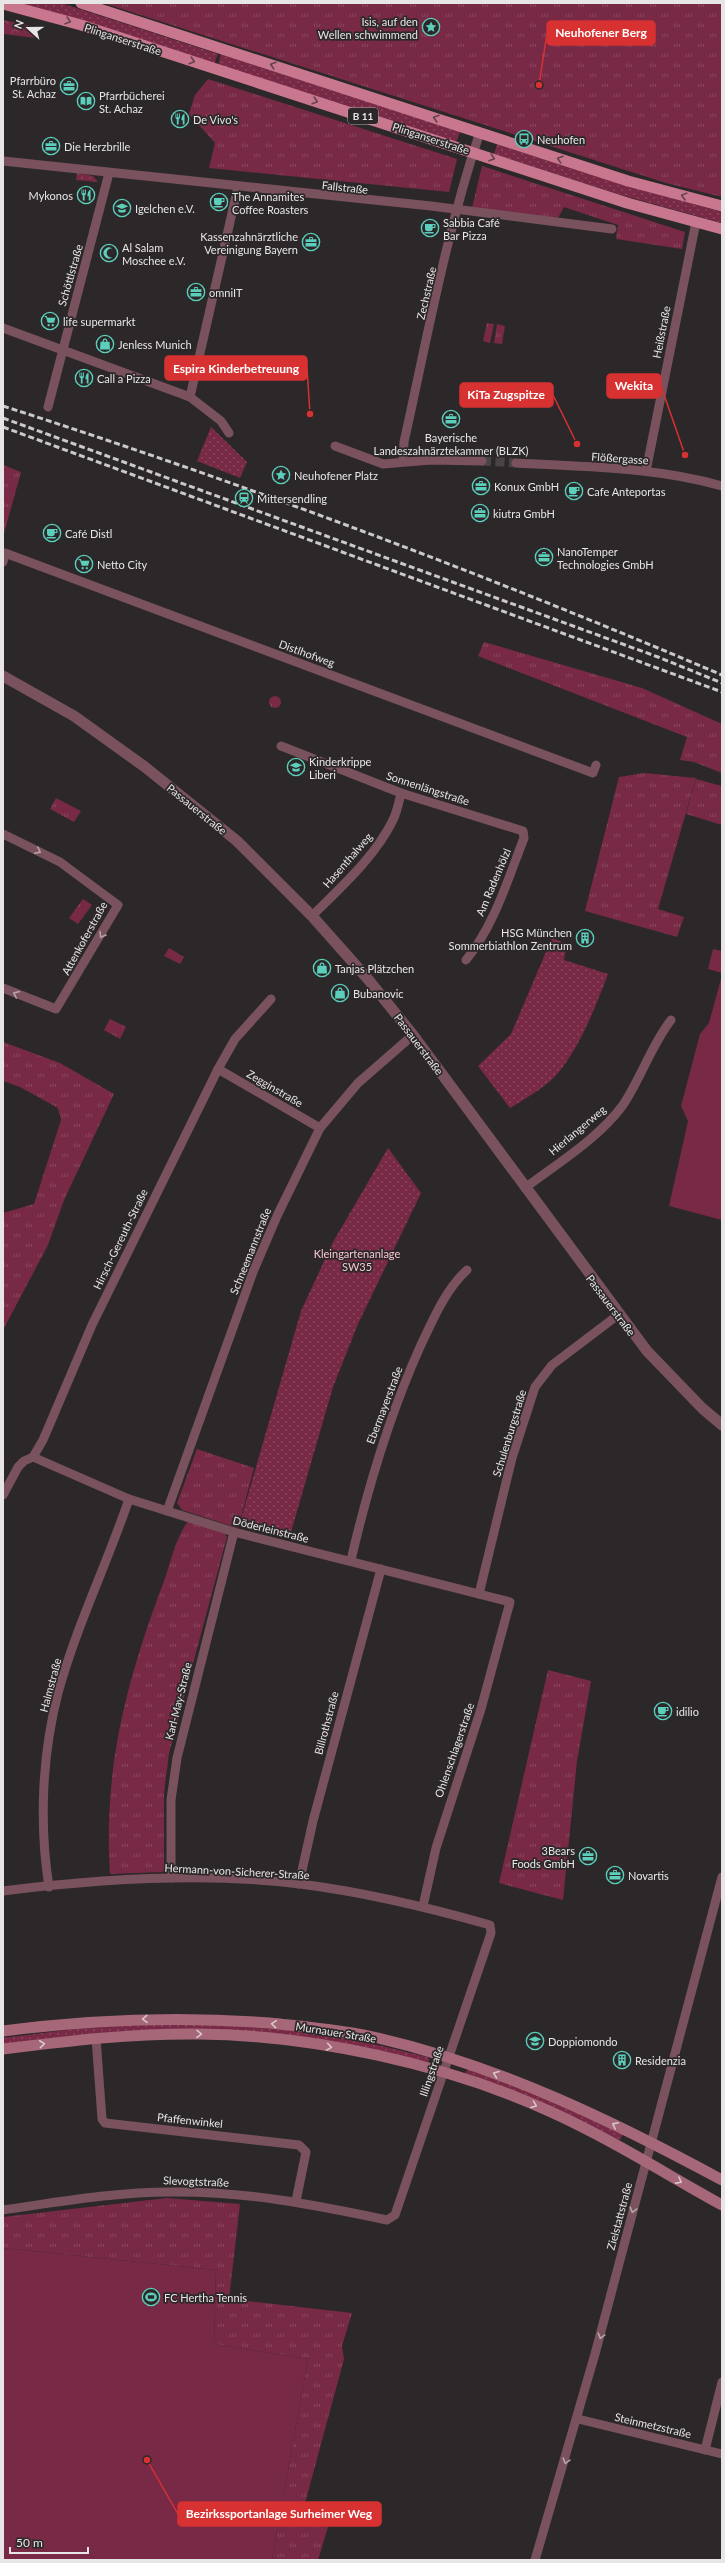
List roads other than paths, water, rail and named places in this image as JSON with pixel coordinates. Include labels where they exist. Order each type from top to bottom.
[{"type":"main road","name":"Plinganserstraße","points":[[81,3],[628,181],[722,206]]},
{"type":"main road","name":"Plinganserstraße","points":[[3,4],[74,23],[627,203],[722,229]]},
{"type":"main road","name":"Murnauer Straße","points":[[3,2031],[86,2021],[214,2019],[304,2026],[377,2038],[449,2058],[552,2096],[651,2142],[722,2180]]},
{"type":"main road","name":"Murnauer Straße","points":[[3,2049],[96,2038],[201,2034],[266,2039],[385,2057],[444,2072],[548,2110],[645,2167],[660,2172],[722,2205]]},
{"type":"street","name":"Zechstraße","points":[[403,462],[404,442],[458,210],[480,132]]},
{"type":"street","name":"Fallstraße","points":[[3,161],[84,168],[109,173],[458,210],[612,229]]},
{"type":"street","name":"Schöttlstraße","points":[[48,407],[66,333],[109,173]]},
{"type":"street","points":[[190,397],[238,187]]},
{"type":"street","name":"Heißstraße","points":[[646,471],[696,222]]},
{"type":"street","points":[[3,328],[190,397],[221,421],[229,433]]},
{"type":"street","points":[[334,446],[379,463],[482,461]]},
{"type":"street","name":"Flößergasse","points":[[516,463],[646,471],[689,477],[722,486]]},
{"type":"street","name":"Distlhofweg","points":[[4,558],[593,773],[596,765]]},
{"type":"street","name":"Passauerstraße","points":[[3,676],[74,716],[145,767],[237,841],[312,916],[367,978],[413,1035],[618,1315],[671,1378],[722,1425]]},
{"type":"street","name":"Sonnenlängstraße","points":[[281,746],[401,793],[523,831]]},
{"type":"street","name":"Hasenthalweg","points":[[312,916],[364,862],[380,840],[393,819],[401,793]]},
{"type":"street","name":"Am Radenhölzl","points":[[466,960],[475,949],[501,896],[524,838],[523,831]]},
{"type":"street","name":"Attenkoferstraße","points":[[3,834],[60,862],[118,905],[56,1009],[3,988]]},
{"type":"street","name":"Hirsch-Gereuth-Straße","points":[[3,1495],[18,1467],[24,1461],[33,1457],[92,1325],[218,1069],[235,1039],[271,999]]},
{"type":"street","name":"Hierlangerweg","points":[[525,1188],[576,1149],[612,1118],[623,1104],[661,1033],[671,1020]]},
{"type":"street","name":"Schneemannstraße","points":[[167,1511],[253,1272],[277,1216],[320,1128],[358,1083],[413,1035]]},
{"type":"street","name":"Zegginstraße","points":[[218,1069],[320,1128]]},
{"type":"street","name":"Ebermayerstraße","points":[[351,1560],[373,1469],[410,1370],[445,1298],[467,1270]]},
{"type":"street","name":"Schulenburgstraße","points":[[479,1594],[512,1458],[535,1387],[552,1365],[618,1315]]},
{"type":"street","name":"Döderleinstraße","points":[[33,1457],[129,1499],[234,1532],[351,1560],[510,1602]]},
{"type":"street","name":"Halmstraße","points":[[49,1887],[44,1804],[51,1729],[58,1693],[74,1643],[115,1540],[129,1499]]},
{"type":"street","name":"Karl-May-Straße","points":[[171,1878],[170,1819],[177,1758],[234,1532]]},
{"type":"street","name":"Billrothstraße","points":[[300,1884],[312,1820],[381,1569]]},
{"type":"street","name":"Ohlenschlagerstraße","points":[[424,1906],[436,1848],[482,1709],[510,1602]]},
{"type":"street","name":"Zielstattstraße","points":[[535,2560],[578,2419],[722,1877]]},
{"type":"street","name":"Hermann-von-Sicherer-Straße","points":[[3,1892],[171,1878],[300,1884],[424,1906],[490,1925]]},
{"type":"street","name":"Illingstraße","points":[[387,2220],[395,2215],[490,1933],[490,1925]]},
{"type":"street","name":"Pfaffenwinkel","points":[[96,2038],[102,2119],[105,2123],[299,2145],[306,2152],[296,2201]]},
{"type":"street","name":"Slevogtstraße","points":[[3,2210],[102,2196],[172,2192],[238,2195],[296,2201],[387,2220]]},
{"type":"street","points":[[705,2450],[722,2382]]},
{"type":"street","name":"Steinmetzstraße","points":[[578,2419],[722,2454]]},
{"type":"tunnel","points":[[482,461],[516,463]]},
{"type":"railway","points":[[3,406],[185,467],[366,532],[545,602],[722,675]]},
{"type":"railway","points":[[3,418],[658,657],[722,683]]},
{"type":"railway","points":[[3,427],[722,692]]},
{"type":"place","name":"Isis, auf den Wellen schwimmend","points":[[431,27]]},
{"type":"place","name":"Neuhofener Berg","points":[[539,85]]},
{"type":"place","name":"Pfarrbüro St. Achaz","points":[[69,86]]},
{"type":"place","name":"Pfarrbücherei St. Achaz","points":[[86,101]]},
{"type":"place","name":"De Vivo's","points":[[180,119]]},
{"type":"place","name":"Neuhofen","points":[[524,139]]},
{"type":"place","name":"Die Herzbrille","points":[[51,146]]},
{"type":"place","name":"Mykonos","points":[[86,195]]},
{"type":"place","name":"The Annamites Coffee Roasters","points":[[219,202]]},
{"type":"place","name":"Igelchen e.V.","points":[[122,208]]},
{"type":"place","name":"Sabbia Café Bar Pizza","points":[[430,228]]},
{"type":"place","name":"Kassenzahnärztliche Vereinigung Bayern","points":[[311,242]]},
{"type":"place","name":"Al Salam Moschee e.V.","points":[[109,253]]},
{"type":"place","name":"omniIT","points":[[196,292]]},
{"type":"place","name":"life supermarkt","points":[[50,321]]},
{"type":"place","name":"Jenless Munich","points":[[105,344]]},
{"type":"place","name":"Call a Pizza","points":[[84,378]]},
{"type":"place","name":"Espira Kinderbetreuung","points":[[310,414]]},
{"type":"place","name":"Bayerische Landeszahnärztekammer (BLZK)","points":[[451,419]]},
{"type":"place","name":"KiTa Zugspitze","points":[[577,444]]},
{"type":"place","name":"Wekita","points":[[685,455]]},
{"type":"place","name":"Neuhofener Platz","points":[[281,475]]},
{"type":"place","name":"Konux GmbH","points":[[481,486]]},
{"type":"place","name":"Cafe Anteportas","points":[[574,491]]},
{"type":"place","name":"Mittersendling","points":[[244,498]]},
{"type":"place","name":"kiutra GmbH","points":[[480,513]]},
{"type":"place","name":"Café Distl","points":[[52,533]]},
{"type":"place","name":"NanoTemper Technologies GmbH","points":[[544,557]]},
{"type":"place","name":"Netto City","points":[[84,564]]},
{"type":"place","name":"Kinderkrippe Liberi","points":[[296,767]]},
{"type":"place","name":"HSG München Sommerbiathlon Zentrum","points":[[585,938]]},
{"type":"place","name":"Tanjas Plätzchen","points":[[322,968]]},
{"type":"place","name":"Bubanovic","points":[[340,993]]},
{"type":"place","name":"idilio","points":[[663,1711]]},
{"type":"place","name":"3Bears Foods GmbH","points":[[588,1856]]},
{"type":"place","name":"Novartis","points":[[615,1875]]},
{"type":"place","name":"Doppiomondo","points":[[535,2041]]},
{"type":"place","name":"Residenzia","points":[[622,2060]]},
{"type":"place","name":"FC Hertha Tennis","points":[[151,2297]]},
{"type":"place","name":"Bezirkssportanlage Surheimer Weg","points":[[147,2460]]},
{"type":"park label","name":"Kleingartenanlage SW35","points":[[357,1259]]}]
